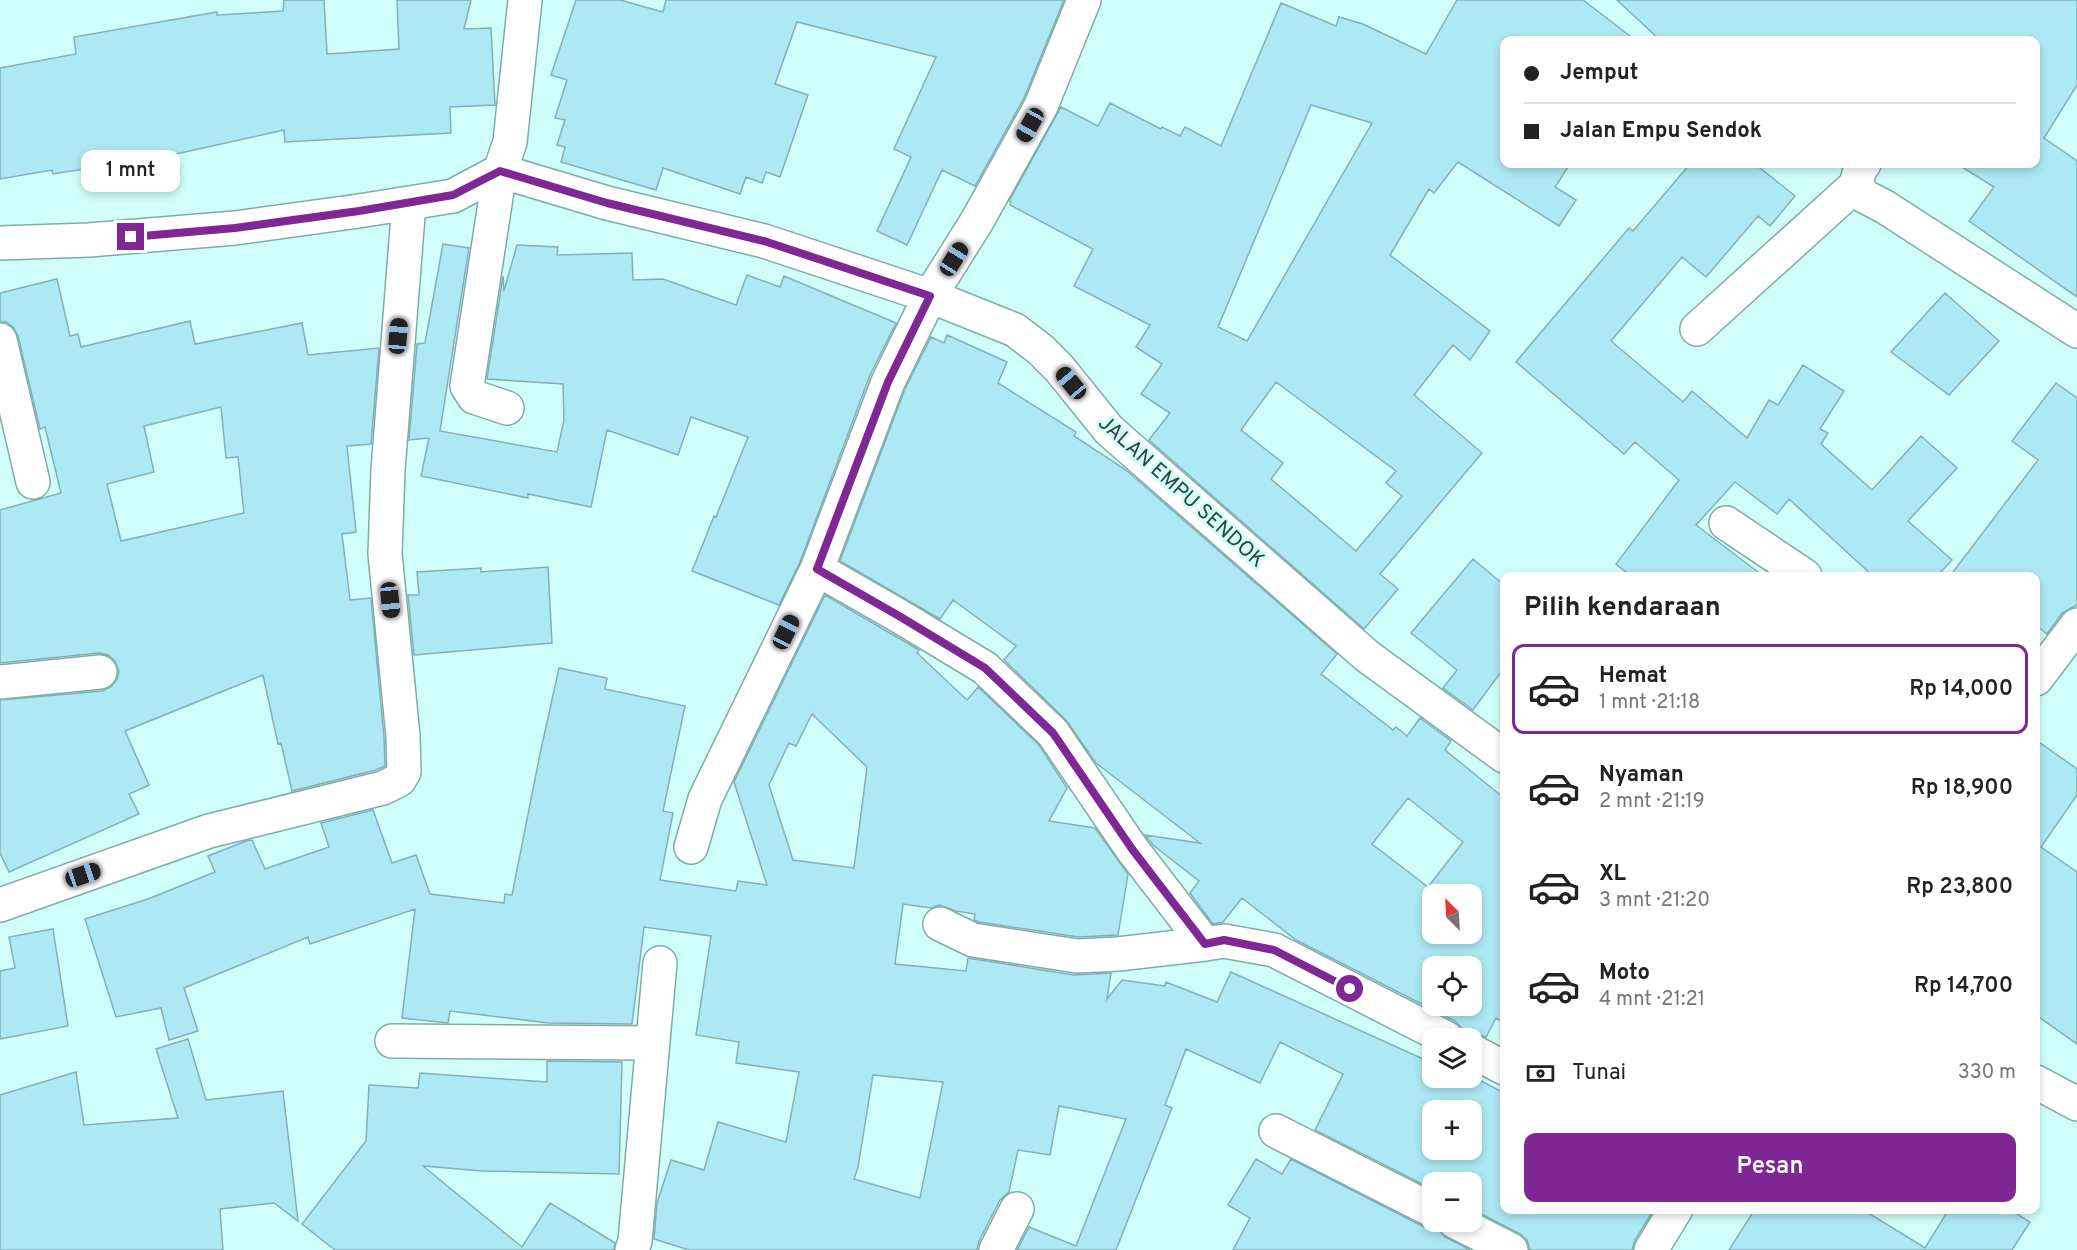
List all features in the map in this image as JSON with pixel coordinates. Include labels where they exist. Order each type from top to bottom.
[{"type":"street","points":[[507,408],[474,397],[467,386],[500,171],[510,142],[525,0]]},
{"type":"street","points":[[691,847],[705,799],[817,569],[888,382],[930,296],[977,221],[1041,106],[1084,0]]},
{"type":"street","points":[[0,243],[90,240],[235,228],[409,203],[453,195],[500,171]]},
{"type":"street","name":"JALAN EMPU SENDOK","points":[[500,171],[607,203],[764,241],[930,296],[1015,330],[1041,350],[1059,368],[1109,430],[1366,656],[1500,753]]},
{"type":"street","points":[[1697,329],[1860,174]]},
{"type":"street","points":[[1860,174],[1864,196],[1885,207],[2077,331]]},
{"type":"street","points":[[0,904],[209,831],[383,788],[399,780],[404,772],[403,736],[385,554],[388,470],[409,203]]},
{"type":"street","points":[[0,340],[33,482]]},
{"type":"street","points":[[1725,523],[1799,572]]},
{"type":"street","points":[[817,569],[985,668],[1053,733],[1132,849],[1205,944]]},
{"type":"street","points":[[2040,674],[2077,625]]},
{"type":"street","points":[[0,682],[100,672]]},
{"type":"street","points":[[940,924],[974,940],[1077,956],[1118,954],[1224,940],[1274,950],[1426,1028]]},
{"type":"street","points":[[632,1250],[635,1241],[660,963]]},
{"type":"street","points":[[392,1041],[652,1042]]},
{"type":"street","points":[[1482,1056],[1500,1066]]},
{"type":"street","points":[[2040,1084],[2077,1104]]},
{"type":"street","points":[[1276,1131],[1422,1205]]},
{"type":"street","points":[[996,1250],[1017,1209]]},
{"type":"street","points":[[1651,1250],[1673,1214]]},
{"type":"street","points":[[1476,1232],[1511,1250]]},
{"type":"building","points":[[284,0],[324,0],[327,54],[399,49],[397,0],[471,0],[464,29],[491,28],[495,105],[450,107],[451,133],[285,142],[284,130],[167,156],[53,174],[52,170],[0,179],[0,68],[76,54],[74,37],[217,12],[217,15],[283,11]]},
{"type":"building","points":[[576,0],[620,0],[663,12],[666,0],[1064,0],[1024,98],[975,186],[942,170],[907,245],[877,231],[911,157],[894,149],[936,57],[797,22],[775,84],[808,95],[780,177],[766,172],[762,183],[746,177],[740,194],[663,168],[656,190],[561,162],[565,147],[557,145],[565,120],[555,118],[567,80],[551,75]]},
{"type":"building","points":[[1457,0],[1583,0],[1630,36],[1500,36],[1500,168],[1567,168],[1555,187],[1576,200],[1559,226],[1458,162],[1434,193],[1429,189],[1390,255],[1490,331],[1470,360],[1453,345],[1414,395],[1482,453],[1380,574],[1398,589],[1364,629],[1149,440],[1170,413],[1141,394],[1162,364],[1136,347],[1150,325],[1074,286],[1093,249],[1010,205],[1009,201],[1061,107],[1098,126],[1110,103],[1161,129],[1162,127],[1180,136],[1185,127],[1221,146],[1281,3],[1336,26],[1339,17],[1363,24],[1426,54]],"holes":[[[1311,105],[1372,123],[1247,341],[1218,327]],[[1276,382],[1396,471],[1386,483],[1402,496],[1356,551],[1271,479],[1283,463],[1241,430]]]},
{"type":"building","points":[[1617,0],[2077,0],[2077,85],[2044,138],[2077,161],[2077,297],[1969,221],[1994,187],[1963,168],[2040,168],[2040,36],[1656,36]]},
{"type":"building","points":[[1687,168],[1760,168],[1795,196],[1770,226],[1758,216],[1706,277],[1682,257],[1611,341],[1683,402],[1692,391],[1747,438],[1769,400],[1778,405],[1803,365],[1844,391],[1820,429],[1828,433],[1821,444],[1872,490],[1921,436],[1957,468],[1908,521],[1952,560],[1941,572],[1869,572],[1789,499],[1777,514],[1735,482],[1696,525],[1758,572],[1626,572],[1616,564],[1679,480],[1635,442],[1624,454],[1516,362],[1629,228],[1633,231]]},
{"type":"building","points":[[443,244],[469,248],[440,431],[557,452],[564,420],[563,384],[487,379],[503,276],[504,291],[517,245],[558,247],[557,255],[632,253],[633,280],[663,279],[736,305],[747,275],[780,287],[784,276],[896,323],[870,375],[800,562],[779,605],[692,571],[748,437],[691,417],[678,455],[607,430],[591,507],[528,494],[528,498],[421,476],[429,438],[409,440],[417,344],[425,343]]},
{"type":"building","points":[[57,279],[70,336],[78,334],[81,347],[190,321],[195,344],[302,323],[308,355],[379,348],[371,444],[347,446],[356,532],[342,534],[350,600],[371,598],[385,766],[292,791],[281,743],[278,744],[263,675],[125,731],[149,785],[129,794],[139,814],[9,872],[0,853],[0,700],[102,691],[111,687],[119,671],[115,661],[108,655],[99,653],[0,663],[0,510],[61,493],[45,427],[40,429],[18,336],[13,327],[6,322],[0,322],[0,293]],"holes":[[[221,407],[226,458],[238,457],[244,513],[121,541],[107,484],[154,472],[144,426]]]},
{"type":"building","points":[[1945,293],[1999,341],[1949,395],[1891,352]]},
{"type":"building","points":[[947,335],[1007,362],[998,383],[1076,432],[1074,436],[1126,470],[1337,654],[1321,674],[1393,730],[1396,727],[1407,736],[1420,718],[1451,741],[1445,750],[1500,795],[1500,1020],[1496,1018],[1486,1037],[1482,1036],[1482,1028],[1461,1028],[1455,1021],[1445,1016],[1482,1016],[1482,956],[1422,956],[1422,1004],[1296,940],[1242,898],[1223,922],[1213,924],[1190,893],[1199,881],[1153,845],[1145,835],[1200,843],[1096,763],[1066,720],[1004,660],[1016,646],[953,600],[940,619],[840,561],[905,389],[931,337],[944,343]],"holes":[[[1408,798],[1463,842],[1430,884],[1482,884],[1482,944],[1422,944],[1422,884],[1424,884],[1372,844]]]},
{"type":"building","points":[[2056,383],[2077,398],[2077,605],[2062,613],[2047,634],[2040,628],[2040,572],[1953,572],[2038,460],[2012,441]]},
{"type":"building","points":[[1473,559],[1500,582],[1500,673],[1473,710],[1443,688],[1457,670],[1411,633]]},
{"type":"building","points":[[548,567],[552,643],[414,655],[408,595],[419,595],[417,572],[481,568],[481,572]]},
{"type":"building","points":[[825,595],[919,650],[917,653],[967,700],[978,687],[1039,745],[1067,788],[1049,821],[1095,828],[1128,874],[1118,935],[1078,937],[979,922],[974,920],[975,914],[939,905],[931,908],[903,904],[895,964],[966,971],[968,958],[1074,975],[1111,973],[1107,999],[1122,980],[1165,986],[1166,982],[1217,1002],[1231,972],[1422,1058],[1422,1088],[1482,1088],[1482,1081],[1500,1091],[1500,1214],[1651,1214],[1635,1240],[1632,1250],[1530,1250],[1527,1240],[1520,1234],[1482,1214],[1482,1172],[1422,1172],[1422,1184],[1315,1130],[1343,1074],[1280,1042],[1260,1083],[1186,1049],[1165,1105],[1172,1108],[1116,1250],[1017,1250],[1029,1227],[1076,1246],[1126,1119],[1059,1106],[1050,1155],[1018,1150],[1009,1192],[1000,1200],[979,1241],[977,1250],[689,1250],[654,1239],[657,1203],[671,1160],[704,1170],[718,1122],[786,1142],[799,1072],[736,1063],[739,1042],[696,1035],[711,936],[644,927],[632,1024],[548,1023],[450,1011],[448,1023],[402,1018],[415,909],[310,944],[308,937],[184,988],[198,1031],[169,1040],[161,1008],[116,1017],[85,919],[148,899],[215,872],[208,856],[246,841],[252,840],[265,869],[329,847],[321,823],[373,810],[392,863],[416,855],[430,894],[504,903],[505,894],[512,895],[559,668],[607,678],[605,689],[685,706],[663,811],[673,813],[660,880],[736,891],[738,881],[767,885],[734,782]],"holes":[[[812,714],[867,767],[854,868],[793,860],[769,785],[789,743],[796,746]],[[873,1075],[943,1082],[920,1198],[854,1179]]]},
{"type":"building","points":[[2040,743],[2077,769],[2077,795],[2041,847],[2077,872],[2077,1044],[2040,1018]]},
{"type":"building","points":[[53,929],[68,1026],[0,1039],[0,971],[15,968],[9,937]]},
{"type":"building","points":[[188,1039],[206,1100],[283,1091],[298,1221],[274,1203],[220,1209],[223,1250],[0,1250],[0,1095],[76,1072],[84,1125],[178,1118],[156,1049]]},
{"type":"building","points":[[547,1061],[622,1062],[619,1174],[482,1171],[423,1166],[522,1247],[550,1203],[615,1243],[614,1250],[335,1250],[302,1224],[366,1141],[369,1085],[418,1088],[420,1073],[547,1082]]},
{"type":"building","points":[[1256,1159],[1282,1174],[1291,1159],[1422,1226],[1422,1232],[1441,1232],[1445,1237],[1470,1250],[1233,1250],[1250,1218],[1228,1205]]},
{"type":"building","points":[[1752,1214],[1870,1214],[1925,1248],[1946,1214],[2017,1214],[2030,1222],[2012,1250],[1729,1250]]},
{"type":"route","points":[[131,237],[235,228],[453,195],[500,171],[607,203],[764,241],[930,296],[888,382],[817,569],[985,668],[1053,733],[1132,849],[1205,944],[1224,940],[1274,950],[1350,989]]}]
